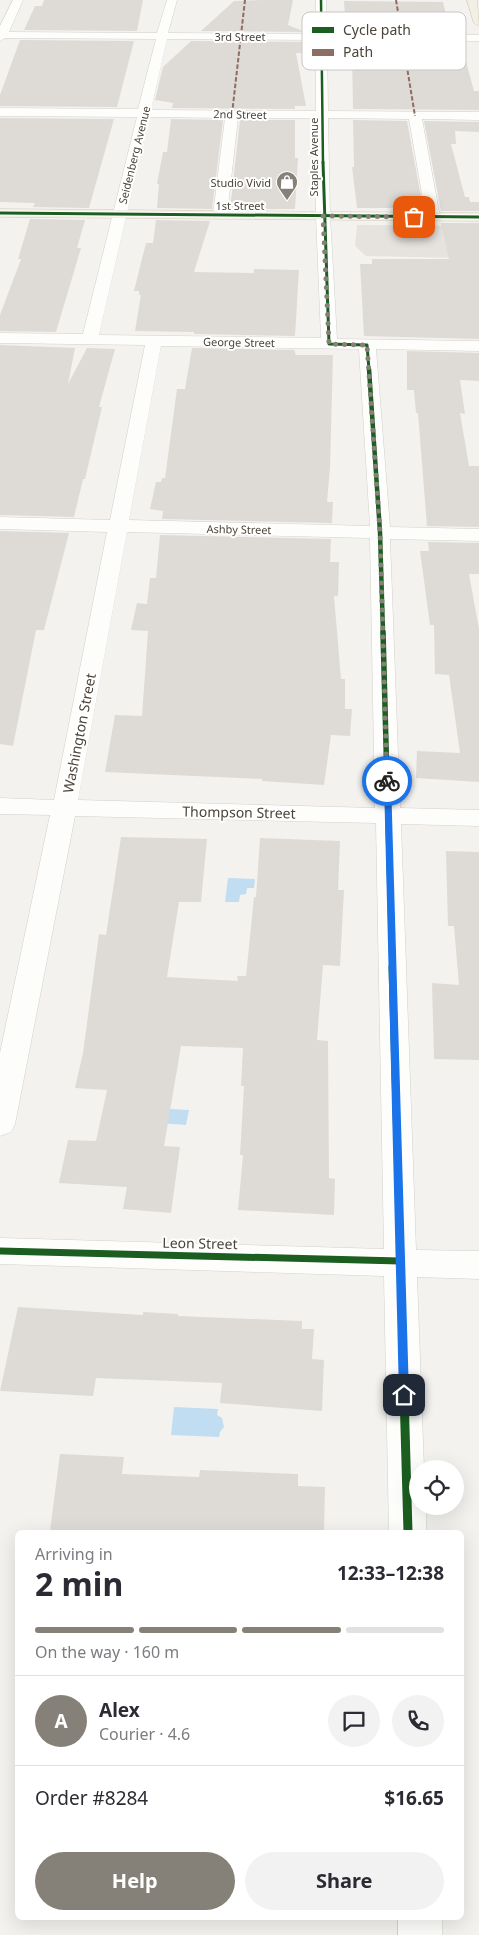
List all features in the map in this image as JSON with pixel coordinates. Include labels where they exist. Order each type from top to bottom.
[{"type":"main road","points":[[472,0],[479,23]]},
{"type":"main road","name":"1st Street","points":[[0,213],[479,217]]},
{"type":"street","points":[[0,36],[18,0]]},
{"type":"street","name":"Seidenberg Avenue","points":[[90,339],[172,0]]},
{"type":"street","name":"3rd Street","points":[[0,36],[302,37]]},
{"type":"street","name":"3rd Street","points":[[466,38],[479,38]]},
{"type":"street","name":"Staples Avenue","points":[[322,70],[323,216],[329,344]]},
{"type":"street","name":"2nd Street","points":[[0,112],[479,116]]},
{"type":"street","points":[[220,215],[232,114]]},
{"type":"street","points":[[415,116],[432,217]]},
{"type":"street","name":"George Street","points":[[0,338],[479,346]]},
{"type":"street","name":"Washington Street","points":[[0,1124],[64,809],[154,341]]},
{"type":"street","points":[[367,345],[380,532],[408,1530]]},
{"type":"street","name":"Ashby Street","points":[[0,523],[479,535]]},
{"type":"street","name":"Thompson Street","points":[[0,806],[479,818]]},
{"type":"street","name":"Leon Street","points":[[0,1251],[400,1261],[479,1265]]},
{"type":"street","points":[[420,1920],[420,1935]]},
{"type":"shaded area","points":[[357,225],[479,226],[459,258],[366,256],[355,246]]},
{"type":"water","points":[[228,878],[255,879],[254,888],[247,888],[246,894],[240,895],[239,902],[225,902]]},
{"type":"water","points":[[135,1107],[189,1110],[186,1125],[132,1121]]},
{"type":"water","points":[[174,1407],[218,1409],[217,1415],[222,1418],[224,1427],[219,1437],[171,1435]]},
{"type":"building","points":[[44,0],[143,0],[137,31],[24,30],[35,6],[42,6]]},
{"type":"building","points":[[293,0],[288,25],[302,32],[201,31],[234,1]]},
{"type":"building","points":[[344,1],[443,2],[445,12],[345,12]]},
{"type":"building","points":[[20,40],[134,41],[117,107],[0,106],[0,95]]},
{"type":"building","points":[[191,41],[302,42],[302,53],[296,53],[306,106],[295,106],[295,109],[172,108],[173,103],[155,100],[163,67]]},
{"type":"building","points":[[466,61],[474,91],[479,91],[479,110],[353,109],[352,70],[466,70]]},
{"type":"building","points":[[0,118],[114,119],[89,208],[33,207],[35,203],[0,202]]},
{"type":"building","points":[[171,119],[223,120],[212,209],[157,208],[159,184],[157,184],[163,152],[167,152]]},
{"type":"building","points":[[240,120],[295,120],[295,158],[298,158],[295,209],[230,209]]},
{"type":"building","points":[[353,120],[407,121],[423,208],[357,208],[352,167],[354,167]]},
{"type":"building","points":[[424,121],[479,122],[479,132],[455,131],[456,144],[451,144],[465,197],[469,197],[470,202],[479,202],[479,211],[441,211]]},
{"type":"building","points":[[30,219],[85,220],[77,248],[81,248],[56,332],[0,331],[0,315],[21,259],[18,259]]},
{"type":"building","points":[[156,220],[210,221],[194,272],[254,273],[254,269],[299,270],[295,336],[135,331],[141,295],[139,295],[139,291],[134,291],[146,243],[153,243]]},
{"type":"building","points":[[441,223],[479,223],[479,339],[364,336],[360,264],[372,264],[372,259],[449,259]]},
{"type":"building","points":[[0,345],[75,348],[68,384],[87,348],[115,349],[99,407],[102,407],[74,517],[0,515]]},
{"type":"building","points":[[192,348],[294,350],[296,355],[333,355],[330,468],[327,502],[333,502],[332,523],[162,519],[163,511],[150,509],[156,482],[161,482],[162,478],[165,478],[177,389],[185,389]]},
{"type":"building","points":[[407,351],[479,353],[479,381],[460,380],[465,414],[460,413],[469,466],[479,466],[479,527],[427,526],[418,413],[416,413],[414,390],[407,390]]},
{"type":"building","points":[[0,531],[69,533],[44,630],[36,630],[13,746],[0,744]]},
{"type":"building","points":[[160,535],[331,539],[330,562],[339,562],[338,596],[334,596],[341,679],[345,679],[345,709],[352,709],[350,736],[331,735],[324,785],[262,781],[262,779],[105,772],[115,715],[142,716],[148,631],[131,630],[137,603],[147,604],[150,578],[156,578]]},
{"type":"building","points":[[428,542],[479,543],[479,574],[469,574],[479,629],[479,782],[416,778],[417,751],[460,753],[449,675],[435,674],[434,625],[430,625],[420,551],[429,551]]},
{"type":"building","points":[[121,837],[207,839],[201,902],[179,902],[167,977],[238,981],[237,976],[246,976],[254,897],[256,897],[260,838],[340,841],[338,890],[344,890],[340,966],[323,965],[317,1040],[328,1041],[329,1178],[335,1179],[334,1215],[238,1210],[243,1155],[240,1155],[244,1086],[241,1086],[243,1048],[181,1046],[164,1146],[180,1147],[171,1213],[123,1209],[127,1187],[59,1183],[68,1140],[96,1141],[107,1090],[75,1088],[83,1053],[99,934],[106,935]]},
{"type":"building","points":[[446,851],[479,852],[479,1060],[434,1059],[432,983],[459,985],[454,926],[448,926]]},
{"type":"building","points":[[18,1307],[143,1315],[143,1312],[178,1314],[178,1316],[302,1321],[302,1329],[314,1329],[312,1359],[324,1360],[322,1411],[220,1403],[222,1383],[96,1378],[93,1396],[0,1391]]},
{"type":"building","points":[[60,1454],[124,1457],[122,1474],[199,1477],[200,1470],[298,1474],[298,1486],[325,1487],[324,1530],[50,1530]]},
{"type":"marked path","points":[[232,114],[245,0]]},
{"type":"marked path","points":[[396,0],[398,12]]},
{"type":"marked path","points":[[407,70],[415,116]]},
{"type":"cycle path","points":[[321,0],[321,12]]},
{"type":"cycle path","points":[[322,70],[323,216],[329,344],[367,345],[380,532],[408,1530]]},
{"type":"cycle path","points":[[0,213],[479,217]]},
{"type":"cycle path","points":[[0,1251],[400,1261]]},
{"type":"way so far","points":[[387,781],[380,532],[367,345],[329,344],[323,216],[414,217]]},
{"type":"place","name":"Studio Vivid","points":[[287,201]]},
{"type":"route","points":[[387,781],[404,1395]]}]
